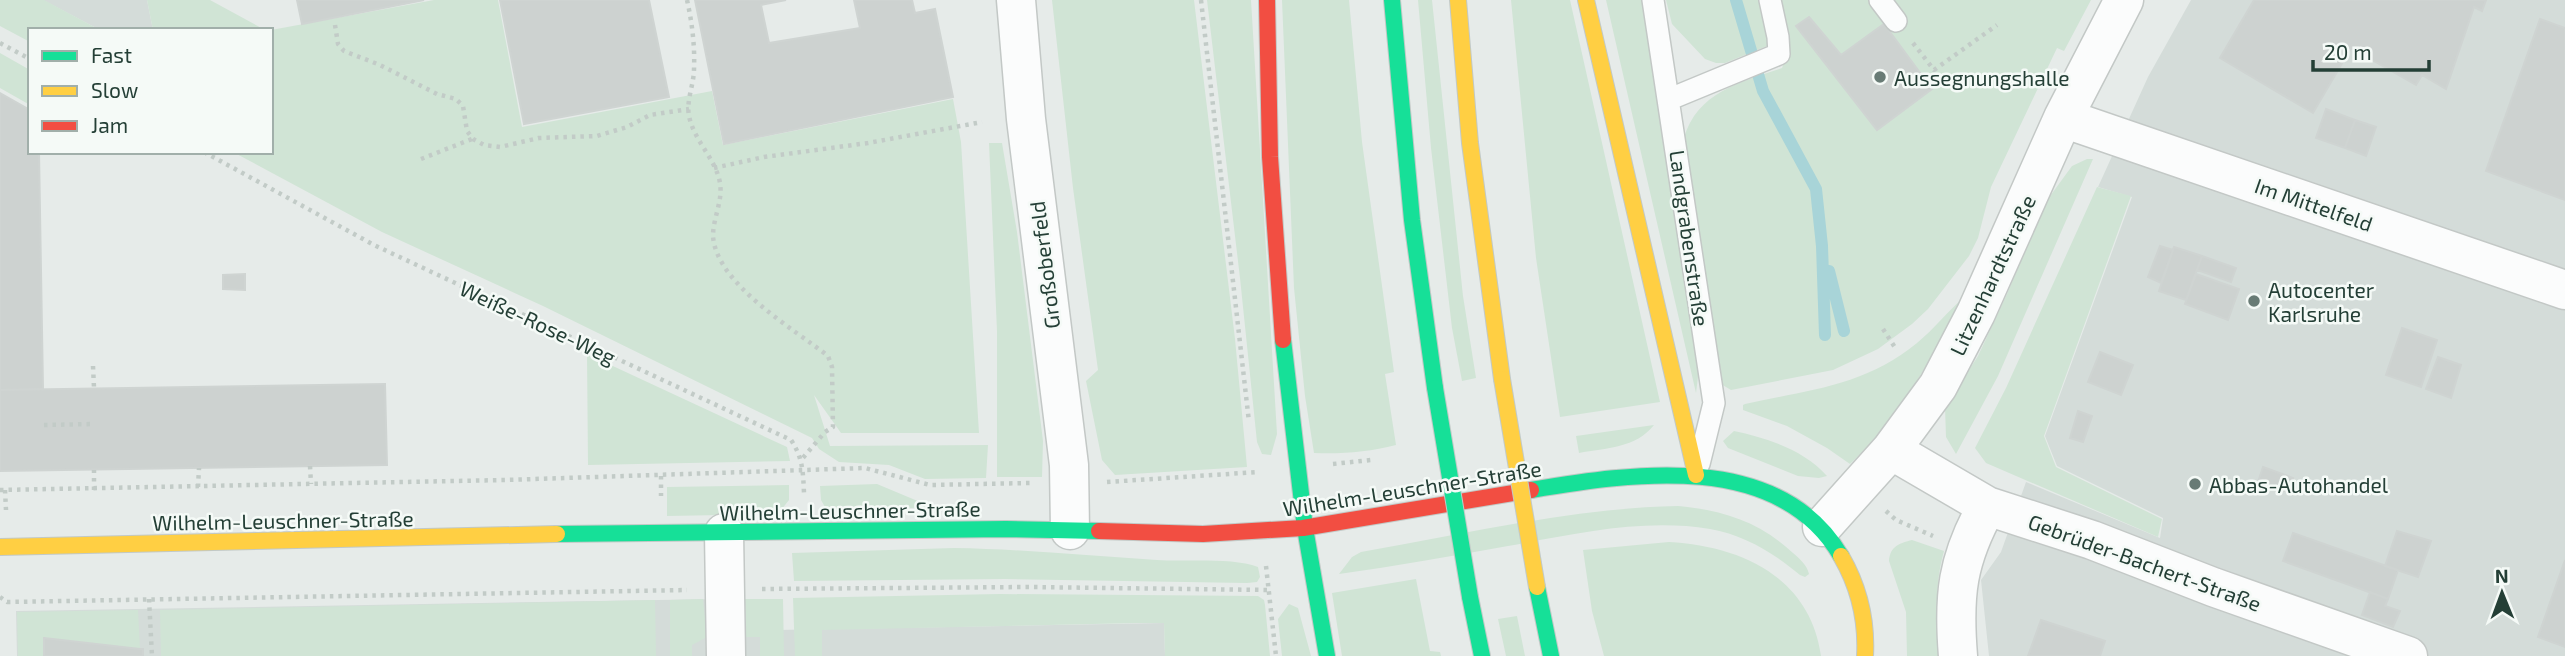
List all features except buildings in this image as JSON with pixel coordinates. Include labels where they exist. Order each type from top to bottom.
[{"type":"main road","points":[[1267,0],[1266,84],[1273,212],[1292,445],[1327,656]]},
{"type":"main road","points":[[1392,0],[1412,220],[1434,388],[1482,656]]},
{"type":"main road","points":[[1458,0],[1475,186],[1502,379],[1551,656]]},
{"type":"main road","points":[[1586,0],[1696,475]]},
{"type":"main road","name":"Wilhelm-Leuschner-Straße","points":[[0,547],[798,531],[1070,530],[1203,534],[1304,528],[1609,477],[1653,474],[1696,475],[1738,482],[1778,498],[1822,527]]},
{"type":"main road","points":[[1822,527],[1845,560],[1857,586],[1866,629],[1865,656]]},
{"type":"street","name":"Großoberfeld","points":[[1016,0],[1026,118],[1069,474],[1070,530]]},
{"type":"street","name":"Litzenhardtstraße","points":[[1822,527],[1891,450],[1938,386],[1976,313],[2063,118],[2124,0]]},
{"type":"street","name":"Im Mittelfeld","points":[[2063,118],[2565,290]]},
{"type":"street","name":"Gebrüder-Bachert-Straße","points":[[1891,450],[1987,506],[2092,540],[2213,587],[2408,656]]},
{"type":"street","points":[[1958,656],[1955,611],[1960,568],[1971,535],[1987,506]]},
{"type":"street","points":[[724,533],[726,656]]},
{"type":"lane","name":"Landgrabenstraße","points":[[1653,0],[1714,403],[1696,475]]},
{"type":"lane","points":[[1670,99],[1779,54],[1770,0]]},
{"type":"lane","points":[[1880,0],[1896,21]]},
{"type":"path","points":[[688,0],[694,58],[689,116],[720,183],[713,235],[720,260],[741,287],[767,312],[828,356],[832,368],[833,427],[831,431],[825,432],[802,460],[805,518],[798,531]]},
{"type":"path","points":[[1201,0],[1250,434]]},
{"type":"path","points":[[335,25],[338,44],[344,51],[380,65],[437,94],[456,99],[463,106],[467,131],[473,139],[484,145],[500,148],[539,138],[597,136],[612,133],[650,115],[689,109]]},
{"type":"path","points":[[1934,70],[1997,25]]},
{"type":"path","points":[[0,43],[28,58]]},
{"type":"path","points":[[714,168],[764,157],[868,143],[982,122]]},
{"type":"path","points":[[421,159],[473,139]]},
{"type":"path","name":"Weiße-Rose-Weg","points":[[208,154],[374,245],[791,440],[802,460]]},
{"type":"path","points":[[1884,329],[1896,349]]},
{"type":"path","points":[[93,366],[94,388]]},
{"type":"path","points":[[44,425],[94,424]]},
{"type":"path","points":[[1254,459],[1257,472]]},
{"type":"path","points":[[310,467],[311,484]]},
{"type":"path","points":[[198,487],[199,468]]},
{"type":"path","points":[[0,490],[94,490],[866,468],[930,485]]},
{"type":"path","points":[[94,470],[94,490]]},
{"type":"path","points":[[1860,484],[1896,520],[1966,549]]},
{"type":"path","points":[[0,597],[7,602],[725,589],[1028,587],[1269,590]]},
{"type":"path","points":[[149,599],[152,656]]},
{"type":"shaded area","points":[[43,0],[147,0],[153,28],[96,28]]},
{"type":"shaded area","points":[[2191,0],[2565,0],[2565,656],[1989,656],[1981,580],[2001,552],[2026,482],[2160,538],[2163,518],[2057,466],[2045,436],[2132,197],[2098,187],[2148,77]]},
{"type":"shaded area","points":[[719,599],[721,631],[1164,623],[1165,656],[17,656],[16,611]]},
{"type":"green space","points":[[0,0],[44,0],[96,28],[28,28],[28,41],[0,26]]},
{"type":"green space","points":[[147,0],[210,0],[261,28],[153,28]]},
{"type":"green space","points":[[434,0],[498,0],[522,127],[712,91],[723,145],[953,99],[961,142],[979,433],[841,433],[814,395],[830,446],[988,445],[986,478],[925,479],[889,465],[839,462],[819,449],[812,438],[543,306],[382,232],[237,154],[273,154],[273,30]]},
{"type":"green space","points":[[1052,0],[1194,0],[1235,339],[1247,467],[1115,475],[1102,460],[1086,381],[1098,370],[1073,188]]},
{"type":"green space","points":[[1207,0],[1251,0],[1277,434],[1271,455],[1262,454],[1257,442]]},
{"type":"green space","points":[[1282,0],[1349,0],[1362,142],[1394,372],[1385,374],[1396,445],[1356,452],[1314,453],[1294,288]]},
{"type":"green space","points":[[1418,0],[1432,0],[1463,296],[1476,378],[1462,381],[1452,328],[1431,148]]},
{"type":"green space","points":[[1511,0],[1570,0],[1660,402],[1560,417],[1536,258]]},
{"type":"green space","points":[[1606,0],[1644,0],[1699,369],[1696,393]]},
{"type":"green space","points":[[1666,0],[1763,0],[1772,33],[1767,46],[1725,63],[1716,63],[1705,59],[1672,24]]},
{"type":"green space","points":[[1778,0],[2091,0],[2064,51],[2057,48],[1991,187],[1978,238],[1969,256],[1928,309],[1878,349],[1833,370],[1731,390],[1721,384],[1684,138],[1690,122],[1710,99],[1736,84],[1782,68],[1788,52]]},
{"type":"green space","points":[[0,53],[28,69],[28,104],[0,88]]},
{"type":"green space","points":[[989,143],[1002,143],[1017,232],[1043,441],[1042,477],[997,477],[997,331]]},
{"type":"green space","points":[[2093,159],[1998,376],[1956,454],[1946,437],[1945,407],[1978,356],[2045,203],[2072,166]]},
{"type":"green space","points":[[2097,187],[2131,196],[2044,436],[2056,467],[2162,519],[2158,537],[1986,463],[1975,448],[2006,388]]},
{"type":"green space","points":[[1964,297],[1900,407],[1850,464],[1787,426],[1743,410],[1745,404],[1813,390],[1877,369],[1917,343]]},
{"type":"green space","points":[[587,354],[787,447],[790,461],[588,465]]},
{"type":"green space","points":[[1654,425],[1647,433],[1629,443],[1579,453],[1576,436]]},
{"type":"green space","points":[[1734,431],[1784,446],[1807,459],[1827,476],[1798,476],[1728,448],[1723,441]]},
{"type":"green space","points":[[877,484],[932,507],[828,512],[821,500],[820,486]]},
{"type":"green space","points":[[789,485],[789,500],[778,514],[667,516],[667,487]]},
{"type":"green space","points":[[1678,506],[1725,514],[1754,526],[1796,555],[1809,574],[1805,577],[1800,575],[1769,552],[1747,540],[1723,532],[1660,525],[1584,532],[1339,574],[1352,557],[1361,552],[1559,517]]},
{"type":"green space","points":[[1912,540],[1944,551],[1937,604],[1941,656],[1907,656],[1906,612],[1889,561],[1894,549]]},
{"type":"green space","points":[[1669,542],[1722,550],[1768,571],[1787,586],[1803,605],[1814,629],[1821,656],[1604,656],[1592,611],[1583,550]]},
{"type":"green space","points":[[954,548],[1235,562],[1258,567],[1260,577],[1257,582],[1247,583],[1005,579],[794,581],[792,553]]},
{"type":"green space","points":[[1416,579],[1430,651],[1440,652],[1441,656],[1342,656],[1332,593]]},
{"type":"green space","points":[[1000,594],[1258,596],[1264,600],[1270,656],[1165,656],[1164,623],[1137,623],[822,630],[822,656],[795,656],[793,598]]},
{"type":"green space","points":[[703,599],[707,637],[692,645],[692,656],[670,656],[670,600]]},
{"type":"green space","points":[[745,599],[783,599],[784,656],[760,656],[760,637],[746,637]]},
{"type":"green space","points":[[655,600],[656,656],[161,656],[160,610]]},
{"type":"green space","points":[[1289,604],[1298,608],[1311,656],[1282,656],[1278,619]]},
{"type":"green space","points":[[138,610],[140,649],[44,638],[44,656],[18,656],[17,612]]},
{"type":"green space","points":[[1517,616],[1525,656],[1506,656],[1498,619]]},
{"type":"waterway","points":[[1736,0],[1763,91],[1816,189],[1822,246],[1825,335]]},
{"type":"waterway","points":[[1829,271],[1844,331]]},
{"type":"traffic: fast","points":[[1392,0],[1412,220],[1435,388]]},
{"type":"traffic: fast","points":[[1283,340],[1305,528],[1327,656]]},
{"type":"traffic: fast","points":[[1435,388],[1470,597]]},
{"type":"traffic: fast","points":[[1531,490],[1613,478],[1657,475],[1701,477],[1742,484],[1781,499],[1814,522],[1841,556]]},
{"type":"traffic: fast","points":[[557,534],[1006,529],[1099,531]]},
{"type":"traffic: fast","points":[[1537,587],[1551,656]]},
{"type":"traffic: fast","points":[[1470,597],[1482,656]]},
{"type":"traffic: slow","points":[[1458,0],[1470,143],[1502,379]]},
{"type":"traffic: slow","points":[[1586,0],[1696,475]]},
{"type":"traffic: slow","points":[[1502,379],[1537,587]]},
{"type":"traffic: slow","points":[[0,547],[557,534]]},
{"type":"traffic: slow","points":[[1841,556],[1853,580],[1860,604],[1865,630],[1865,656]]},
{"type":"traffic: jam","points":[[1267,0],[1270,157],[1283,340]]},
{"type":"traffic: jam","points":[[1099,531],[1203,534],[1303,528],[1531,490]]},
{"type":"place","name":"Aussegnungshalle","points":[[1880,77]]},
{"type":"place","name":"Autocenter Karlsruhe","points":[[2254,301]]},
{"type":"place","name":"Abbas-Autohandel","points":[[2195,484]]}]
